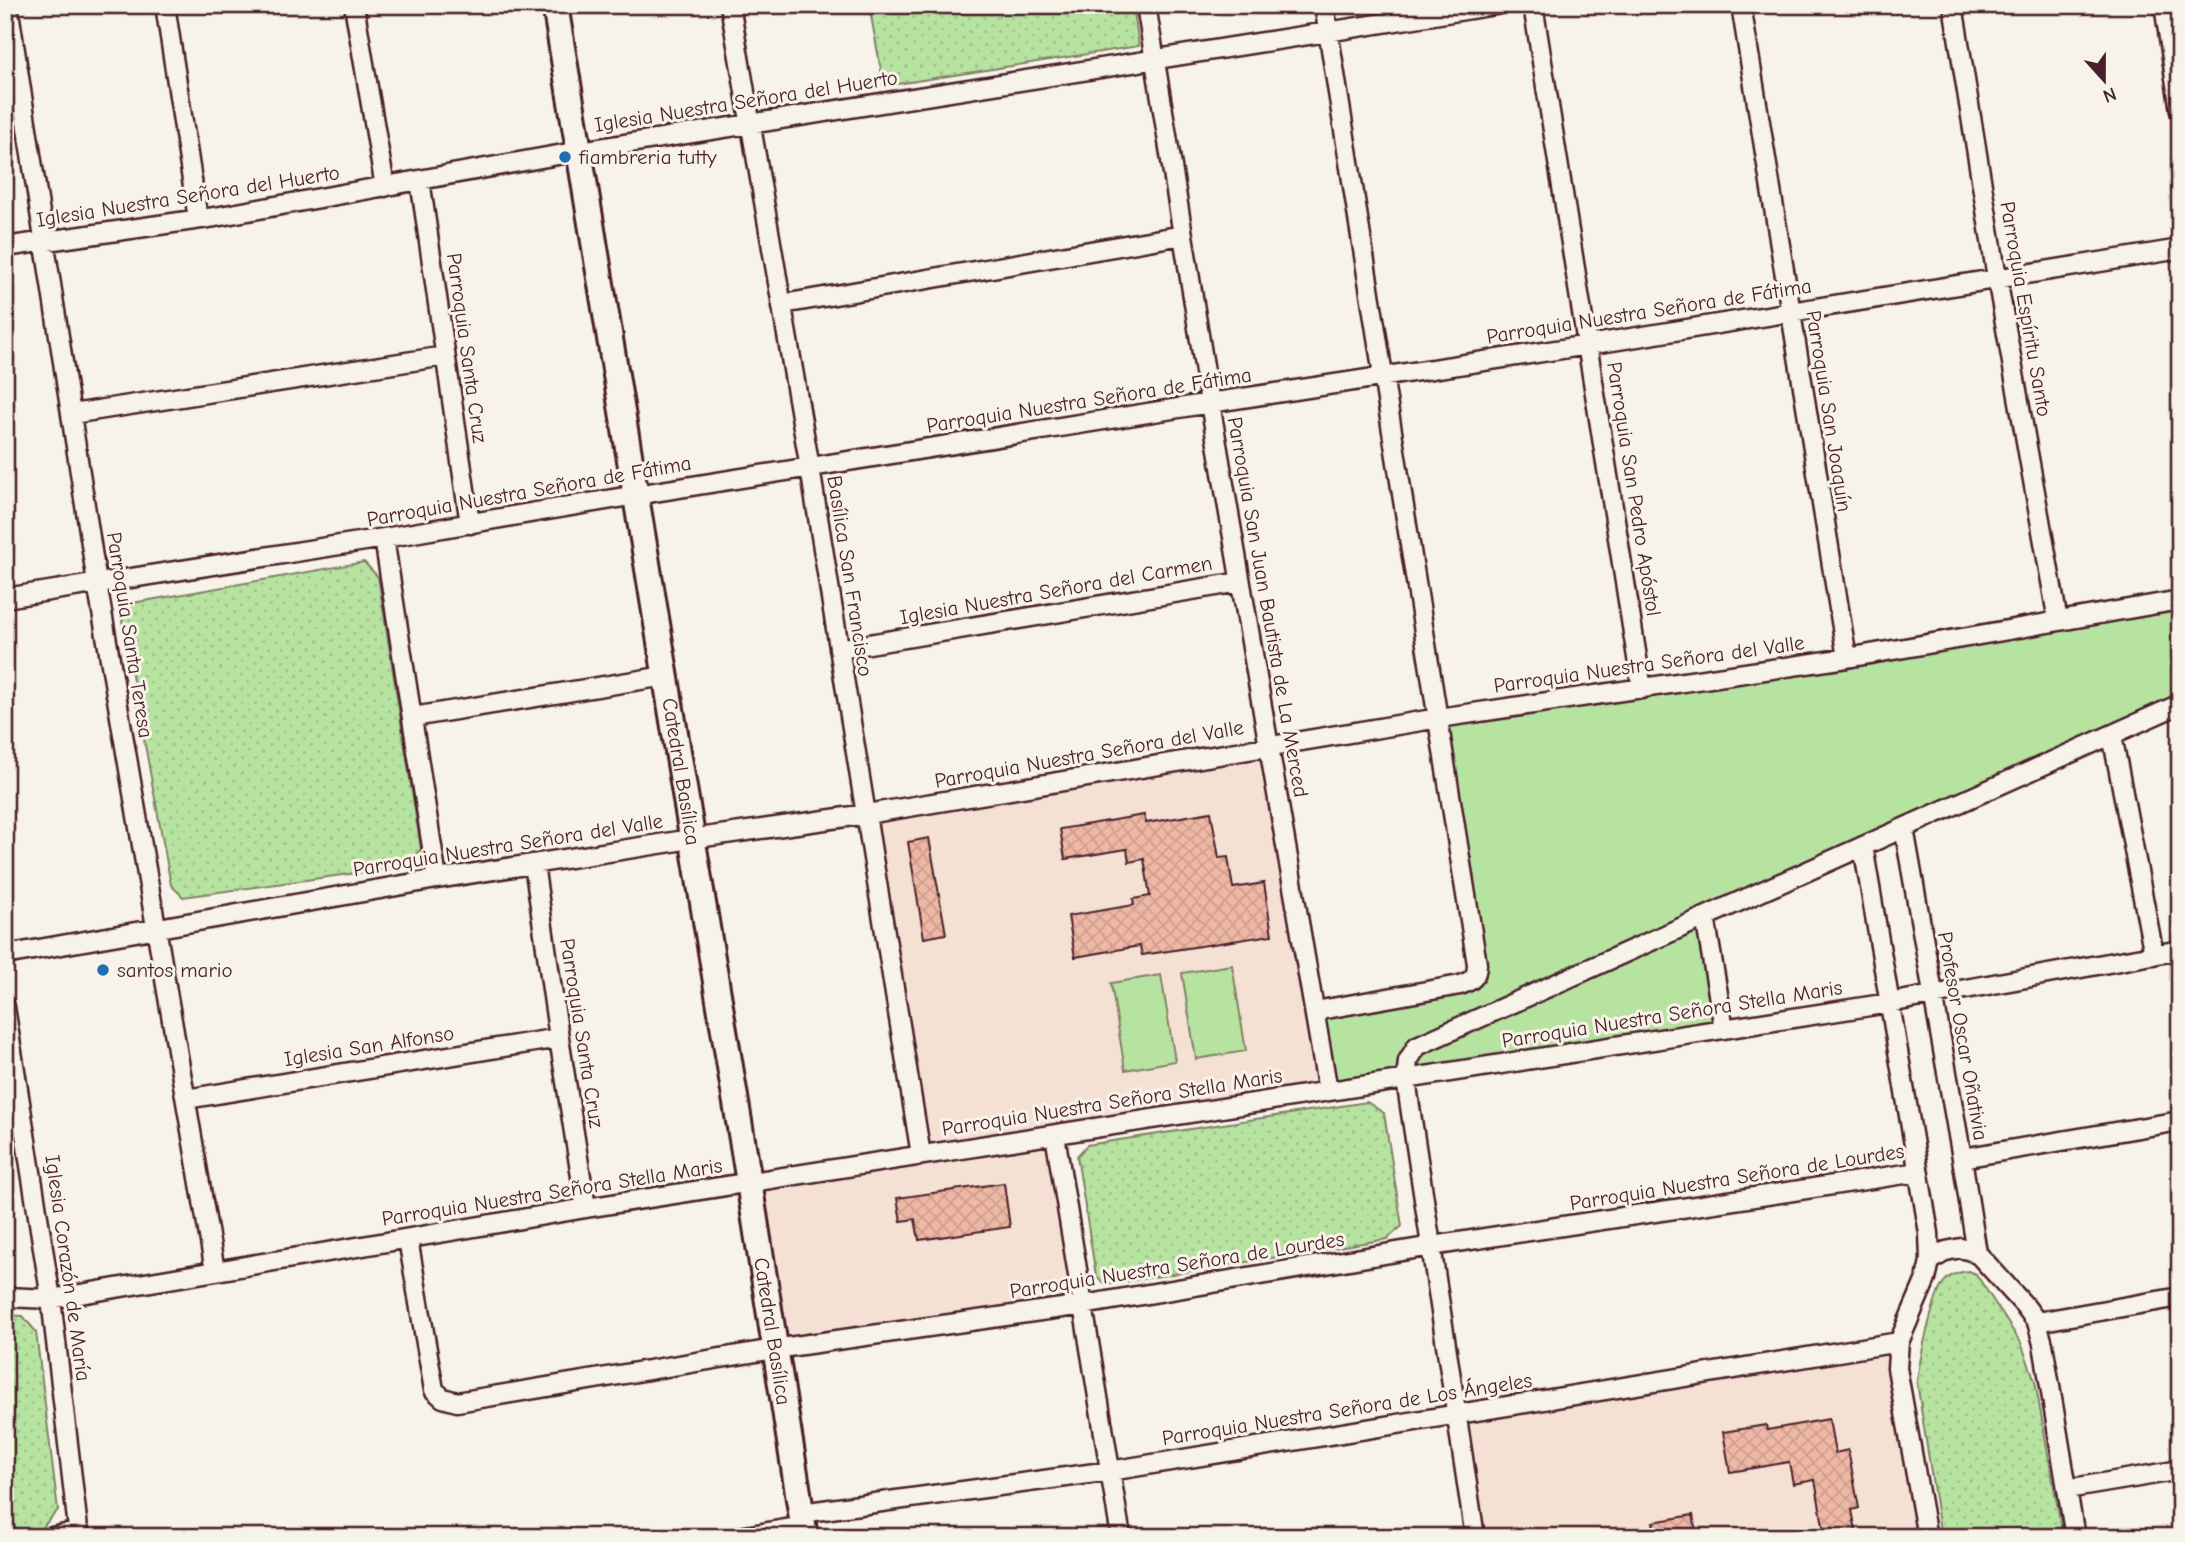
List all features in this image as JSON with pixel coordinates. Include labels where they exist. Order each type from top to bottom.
[{"type":"main road","name":"Catedral Basílica","points":[[555,5],[803,1525]]},
{"type":"street","name":"Parroquia Santa Teresa","points":[[8,5],[97,583],[215,1271]]},
{"type":"street","points":[[165,5],[198,219]]},
{"type":"street","points":[[354,5],[385,187]]},
{"type":"street","name":"Basílica San Francisco","points":[[730,5],[783,304],[921,1155]]},
{"type":"street","name":"Parroquia San Juan Bautista de La Merced","points":[[1146,5],[1210,403],[1328,1091]]},
{"type":"street","points":[[1315,1011],[1460,985],[1472,981],[1477,973],[1439,718],[1324,5]]},
{"type":"street","name":"Iglesia Nuestra Señora del Huerto","points":[[5,247],[198,219],[580,152],[1496,5]]},
{"type":"street","name":"Parroquia San Pedro Apóstol","points":[[1532,5],[1642,689]]},
{"type":"street","name":"Parroquia San Joaquín","points":[[1741,5],[1847,657]]},
{"type":"street","name":"Parroquia Espíritu Santo","points":[[1953,5],[1997,278],[2058,621]]},
{"type":"street","points":[[2164,5],[2180,111]]},
{"type":"street","name":"Parroquia Santa Cruz","points":[[420,180],[470,524]]},
{"type":"street","points":[[783,304],[1183,235]]},
{"type":"street","name":"Parroquia Nuestra Señora de Fátima","points":[[5,597],[2180,249]]},
{"type":"street","points":[[72,414],[445,356]]},
{"type":"street","points":[[384,538],[437,879]]},
{"type":"street","name":"Iglesia Nuestra Señora del Carmen","points":[[839,649],[1240,582]]},
{"type":"street","name":"Parroquia Nuestra Señora del Valle","points":[[5,955],[437,879],[867,814],[1439,718],[1847,657],[2180,600]]},
{"type":"street","points":[[413,717],[665,676]]},
{"type":"street","points":[[1475,1537],[1406,1080],[1408,1061],[1417,1046],[2180,704]]},
{"type":"street","points":[[2112,735],[2154,955]]},
{"type":"street","name":"Profesor Oscar Oñativia","points":[[1904,828],[1977,1253]]},
{"type":"street","points":[[1863,846],[1929,1233],[1930,1261],[1926,1279],[1899,1342],[1897,1368],[1927,1537]]},
{"type":"street","name":"Parroquia Santa Cruz","points":[[534,864],[586,1208]]},
{"type":"street","points":[[1705,917],[1724,1029]]},
{"type":"street","name":"Parroquia Nuestra Señora Stella Maris","points":[[5,1297],[51,1299],[586,1208],[1889,1003],[2180,950]]},
{"type":"street","name":"Iglesia Corazón de María","points":[[5,1007],[51,1299],[79,1534]]},
{"type":"street","name":"Iglesia San Alfonso","points":[[186,1099],[559,1038]]},
{"type":"street","points":[[1962,1158],[2180,1121]]},
{"type":"street","points":[[1055,1135],[1121,1537]]},
{"type":"street","name":"Parroquia Nuestra Señora de Lourdes","points":[[408,1239],[434,1390],[443,1398],[457,1402],[774,1349],[1083,1305],[1432,1246],[1918,1172]]},
{"type":"street","points":[[1930,1261],[1946,1251],[1961,1248],[1977,1253],[2037,1322],[2075,1537]]},
{"type":"street","points":[[2037,1322],[2180,1297]]},
{"type":"street","name":"Parroquia Nuestra Señora de Los Ángeles","points":[[738,1537],[1110,1471],[1899,1342]]},
{"type":"street","points":[[2067,1489],[2180,1470]]},
{"type":"street","points":[[52,1537],[79,1534]]},
{"type":"shaded area","points":[[1267,748],[1326,1090],[923,1154],[868,814]]},
{"type":"shaded area","points":[[1054,1136],[1082,1304],[775,1348],[750,1183]]},
{"type":"shaded area","points":[[1899,1343],[1926,1537],[1477,1537],[1457,1415]]},
{"type":"green space","points":[[869,5],[1133,5],[1139,46],[884,86]]},
{"type":"green space","points":[[364,562],[378,577],[421,849],[407,866],[183,897],[171,885],[122,621],[133,603]]},
{"type":"green space","points":[[2180,600],[2180,703],[1705,917],[1724,1029],[1329,1090],[1316,1012],[1472,981],[1440,719]]},
{"type":"green space","points":[[1232,965],[1246,1051],[1196,1059],[1182,973]]},
{"type":"green space","points":[[1161,975],[1175,1061],[1125,1070],[1111,983]]},
{"type":"green space","points":[[1367,1102],[1384,1113],[1402,1226],[1387,1239],[1106,1285],[1096,1276],[1077,1156],[1087,1145]]},
{"type":"green space","points":[[1968,1271],[1976,1274],[2021,1343],[2035,1381],[2063,1537],[1941,1537],[1917,1382],[1927,1330],[1940,1290],[1949,1277]]},
{"type":"green space","points":[[5,1315],[23,1316],[36,1332],[58,1510],[41,1529],[5,1535]]},
{"type":"building","points":[[1211,812],[1219,858],[1228,857],[1233,888],[1264,883],[1272,935],[1142,955],[1140,946],[1075,957],[1068,916],[1134,905],[1133,899],[1150,896],[1144,859],[1129,862],[1127,849],[1065,859],[1060,829],[1144,815],[1146,823]]},
{"type":"building","points":[[929,838],[946,934],[924,938],[908,842]]},
{"type":"building","points":[[1004,1183],[1010,1227],[919,1240],[915,1219],[901,1221],[897,1198]]},
{"type":"building","points":[[1829,1419],[1835,1453],[1848,1450],[1859,1508],[1852,1510],[1857,1537],[1825,1537],[1815,1480],[1793,1484],[1789,1462],[1730,1472],[1723,1432],[1766,1425],[1767,1430]]},
{"type":"building","points":[[1693,1515],[1697,1537],[1656,1537],[1653,1522]]},
{"type":"place","name":"fiambreria tutty","points":[[565,157]]},
{"type":"place","name":"santos mario","points":[[103,970]]}]
